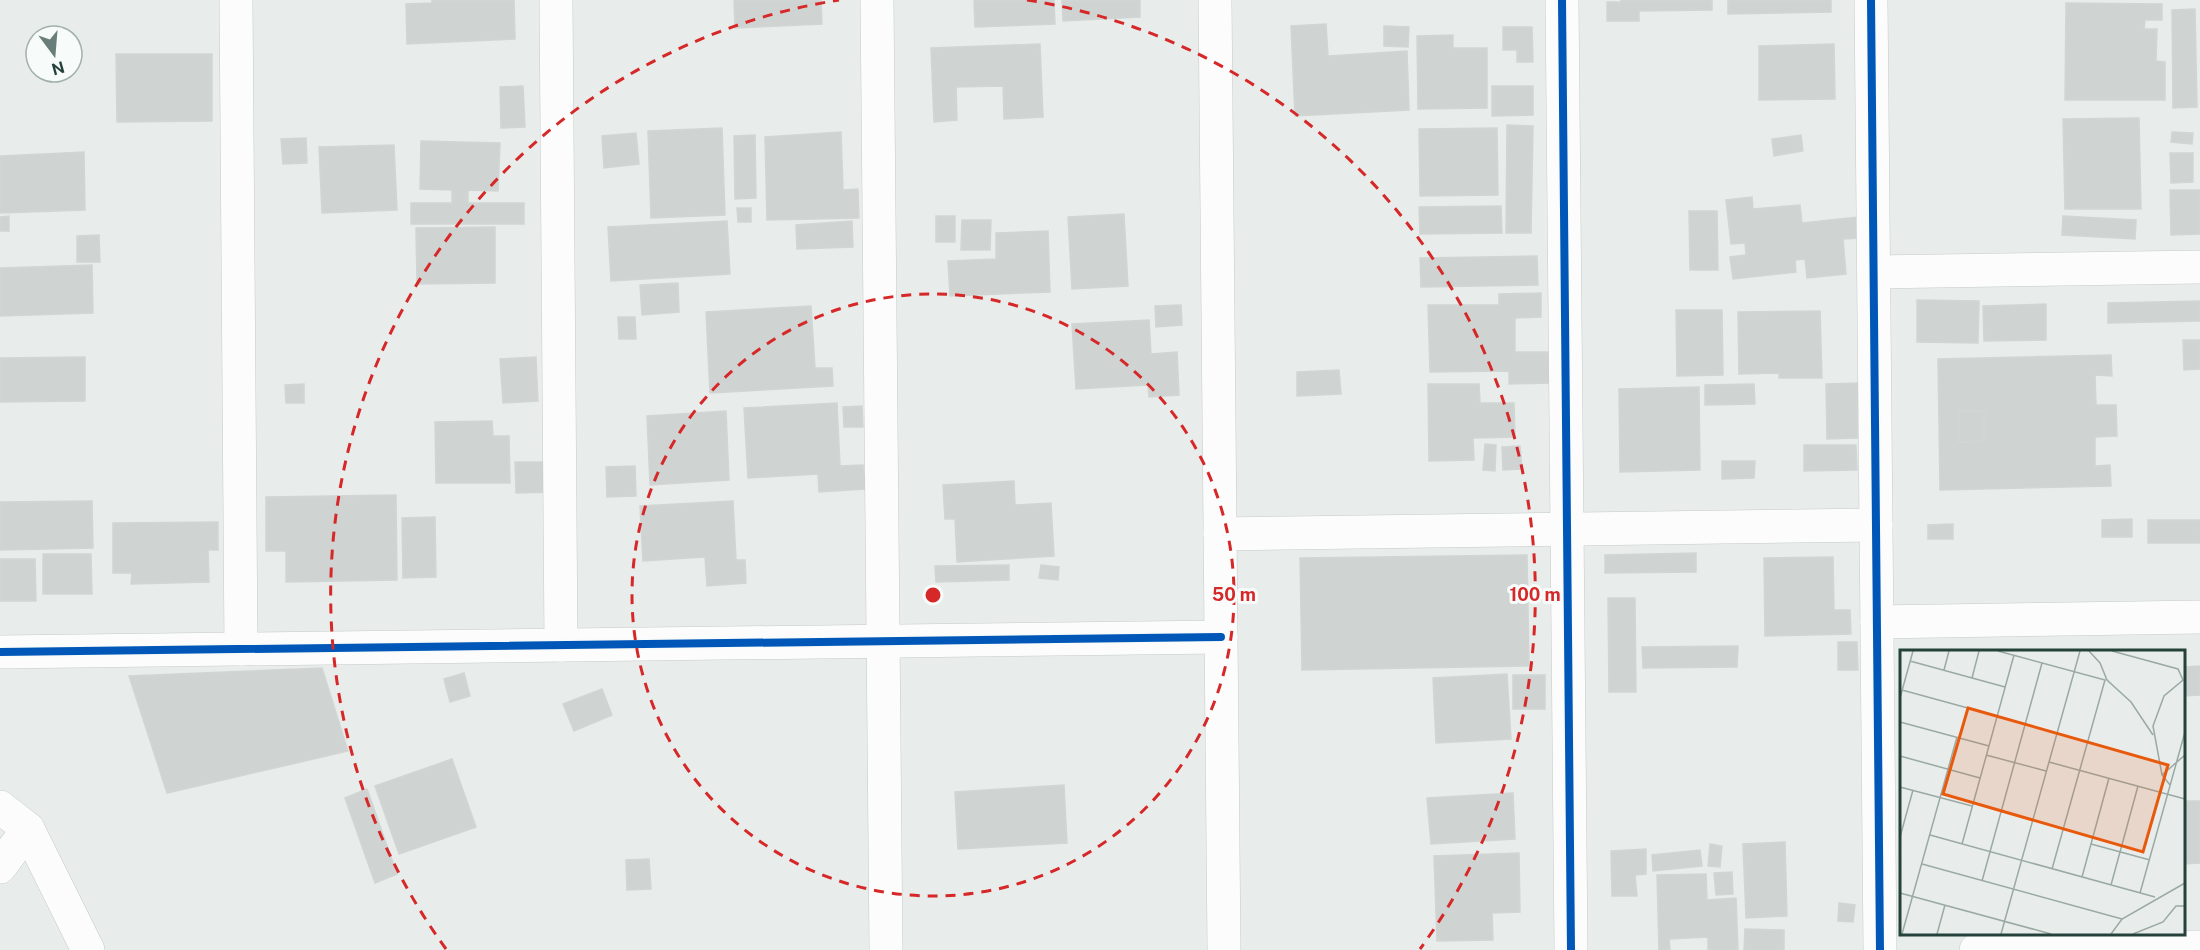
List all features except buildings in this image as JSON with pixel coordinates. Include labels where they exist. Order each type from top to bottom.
[{"type":"street","points":[[236,0],[241,649]]},
{"type":"street","points":[[556,0],[561,645]]},
{"type":"street","points":[[878,0],[886,950]]},
{"type":"street","points":[[1215,0],[1224,950]]},
{"type":"street","points":[[1562,0],[1571,950]]},
{"type":"street","points":[[1871,0],[1880,950]]},
{"type":"street","points":[[1874,272],[2200,267]]},
{"type":"street","points":[[1220,534],[1876,525]]},
{"type":"street","points":[[1877,622],[2200,617]]},
{"type":"street","points":[[0,652],[1221,637]]},
{"type":"street","points":[[0,807],[28,829],[88,950]]},
{"type":"street","points":[[0,867],[28,829]]},
{"type":"street","points":[[1976,950],[2200,947]]},
{"type":"cycle path","points":[[1562,0],[1571,950]]},
{"type":"cycle path","points":[[1871,0],[1880,950]]},
{"type":"cycle path","points":[[0,652],[1221,637]]}]
